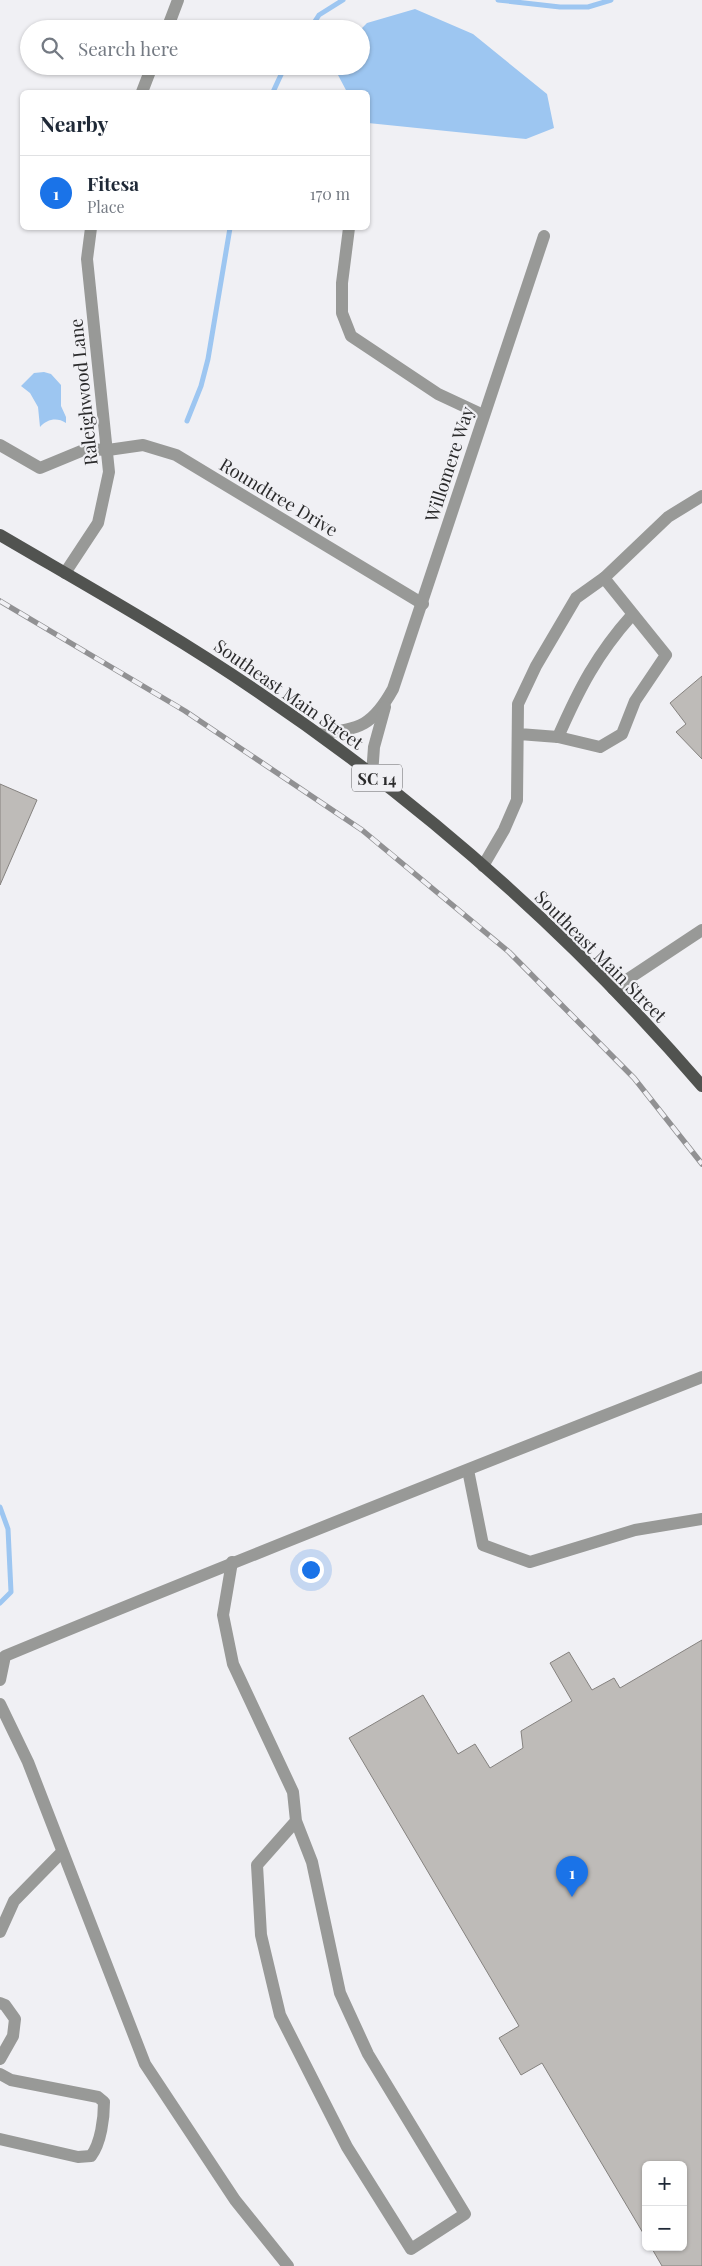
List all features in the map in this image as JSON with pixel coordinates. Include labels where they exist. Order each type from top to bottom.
[{"type":"main road","name":"Southeast Main Street","points":[[0,535],[187,645],[319,734],[372,775],[483,866],[549,926],[613,989],[702,1085]]},
{"type":"street","points":[[170,20],[178,0]]},
{"type":"street","points":[[143,90],[149,75]]},
{"type":"street","name":"Raleighwood Lane","points":[[65,574],[98,523],[109,472],[87,259],[91,230]]},
{"type":"street","points":[[349,230],[342,293],[342,313],[351,336],[438,394],[483,414]]},
{"type":"street","name":"Willomere Way","points":[[319,734],[353,729],[373,718],[394,689],[483,414],[544,236]]},
{"type":"street","name":"Roundtree Drive","points":[[0,445],[40,468],[86,449],[108,450],[143,445],[176,455],[423,604]]},
{"type":"street","points":[[483,866],[504,830],[517,800],[518,704],[536,666],[576,598],[604,578],[668,517],[702,496]]},
{"type":"street","points":[[519,734],[558,737],[600,747],[622,734],[635,701],[666,655],[604,578]]},
{"type":"street","points":[[558,737],[592,665],[609,640],[632,615]]},
{"type":"street","name":"Willomere Way","points":[[372,775],[374,747],[386,702]]},
{"type":"street","points":[[613,989],[702,930]]},
{"type":"street","points":[[0,1680],[4,1656],[232,1562],[702,1376]]},
{"type":"street","points":[[468,1470],[483,1545],[530,1562],[634,1530],[702,1519]]},
{"type":"street","points":[[232,1562],[223,1614],[233,1664],[294,1792],[296,1821],[312,1862],[340,1993],[368,2054],[465,2214],[411,2248],[347,2147],[280,2015],[261,1935],[257,1865],[296,1821]]},
{"type":"street","points":[[0,1704],[28,1762],[145,2064],[235,2200],[288,2266]]},
{"type":"street","points":[[0,1932],[14,1902],[62,1852]]},
{"type":"street","points":[[0,2003],[5,2006],[15,2019],[13,2036],[0,2059]]},
{"type":"street","points":[[0,2074],[11,2080],[98,2097],[104,2102],[97,2149],[91,2156],[78,2157],[0,2138]]},
{"type":"water","points":[[415,9],[473,34],[547,94],[554,128],[526,139],[370,123],[370,90],[346,90],[338,75],[370,75],[370,22]]},
{"type":"water","points":[[44,372],[51,374],[61,385],[61,406],[66,417],[66,423],[52,420],[40,427],[38,407],[30,393],[21,386],[34,373]]},
{"type":"building","points":[[702,676],[702,759],[676,732],[686,724],[670,703]]},
{"type":"building","points":[[0,784],[37,800],[0,885]]},
{"type":"building","points":[[702,1640],[702,2266],[662,2266],[653,2251],[687,2251],[687,2161],[642,2161],[642,2231],[542,2063],[521,2075],[499,2038],[519,2026],[349,1738],[423,1695],[458,1754],[475,1744],[490,1768],[523,1748],[521,1731],[572,1701],[550,1663],[569,1652],[592,1690],[614,1678],[620,1688]]},
{"type":"waterway","points":[[316,20],[319,15],[343,0]]},
{"type":"waterway","points":[[498,0],[560,7],[588,7],[611,0]]},
{"type":"waterway","points":[[274,90],[281,75]]},
{"type":"waterway","points":[[187,421],[201,386],[208,359],[230,230]]},
{"type":"waterway","points":[[0,1507],[8,1529],[11,1592],[0,1603]]},
{"type":"railway","points":[[0,601],[185,711],[362,830],[509,952],[634,1078],[702,1164]]},
{"type":"place","name":"Fitesa","points":[[572,1897]]}]
